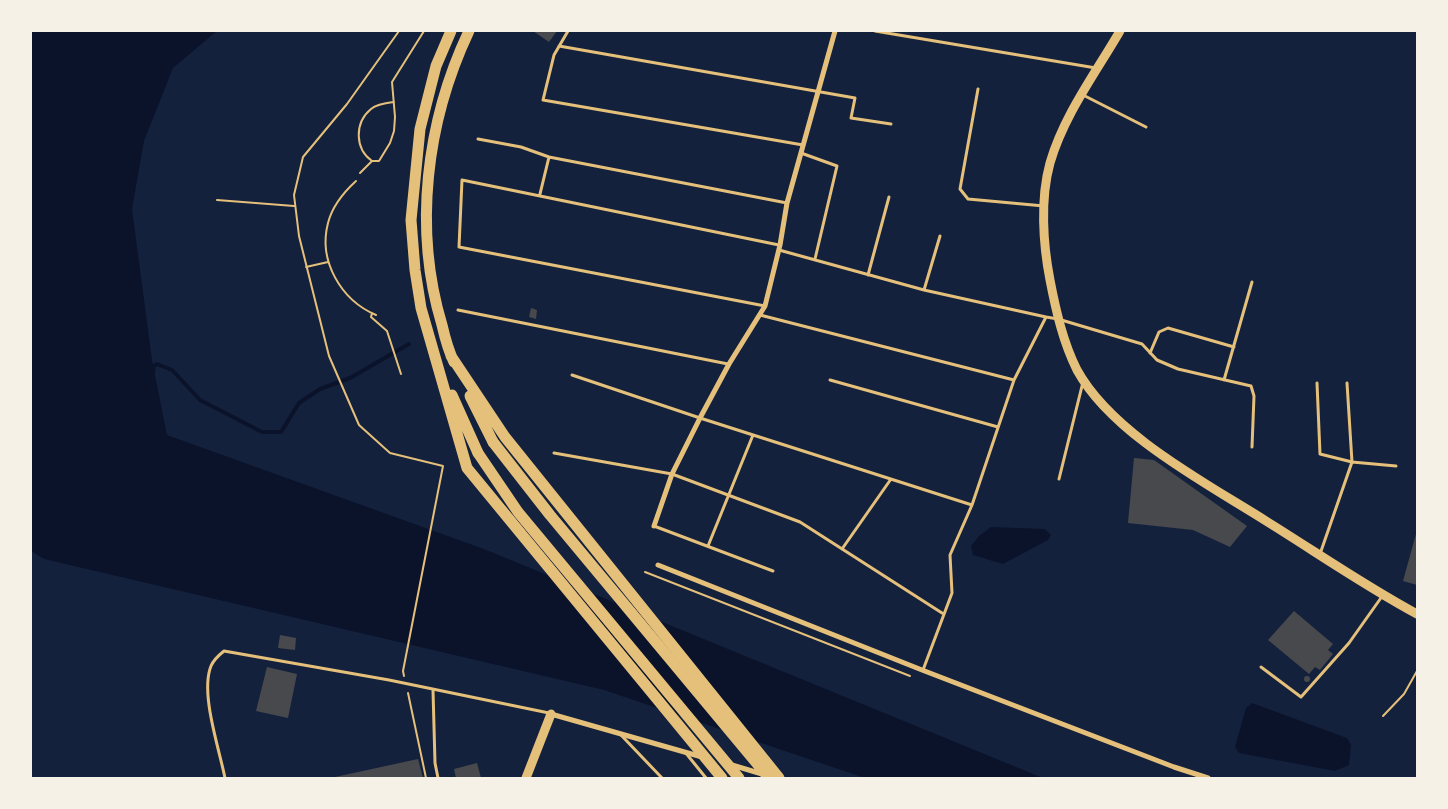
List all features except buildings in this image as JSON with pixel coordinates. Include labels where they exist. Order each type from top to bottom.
[{"type":"main road","points":[[451,31],[436,66],[420,130],[411,220],[415,270],[421,308],[434,358],[468,468],[722,778]]},
{"type":"main road","points":[[469,31],[459,54],[437,123],[427,185],[425,221],[433,295],[451,356],[493,442],[550,514],[769,778]]},
{"type":"main road","points":[[451,356],[505,437],[573,519],[779,778]]},
{"type":"main road","points":[[434,358],[478,453],[518,512],[739,778]]},
{"type":"street","points":[[654,526],[672,474],[700,418],[729,364],[765,306],[779,248],[787,203],[835,31]]},
{"type":"street","points":[[1120,31],[1069,116],[1050,164],[1044,206],[1045,256],[1058,319],[1078,371],[1109,412],[1137,437],[1320,555],[1417,614]]},
{"type":"street","points":[[658,565],[922,670],[1174,767],[1208,778]]},
{"type":"street","points":[[526,778],[551,714],[775,778]]},
{"type":"lane","points":[[568,31],[554,55],[543,100],[803,145]]},
{"type":"lane","points":[[875,31],[1098,68]]},
{"type":"lane","points":[[558,46],[855,98],[851,118],[890,124]]},
{"type":"lane","points":[[978,89],[960,189],[968,200],[1044,206]]},
{"type":"lane","points":[[1082,94],[1146,126]]},
{"type":"lane","points":[[478,139],[521,147],[549,157],[787,203]]},
{"type":"lane","points":[[800,153],[837,166],[815,259]]},
{"type":"lane","points":[[540,194],[549,157]]},
{"type":"lane","points":[[765,306],[459,246],[462,180],[540,194],[779,248],[924,290],[1058,319],[1142,344],[1157,360],[1178,368],[1251,386],[1254,396],[1252,447]]},
{"type":"lane","points":[[868,275],[889,197]]},
{"type":"lane","points":[[924,290],[940,236]]},
{"type":"lane","points":[[1224,380],[1252,282]]},
{"type":"lane","points":[[458,310],[729,364]]},
{"type":"lane","points":[[760,315],[1014,380]]},
{"type":"lane","points":[[922,670],[942,614],[952,593],[950,555],[972,505],[1014,380],[1046,317]]},
{"type":"lane","points":[[1150,353],[1159,332],[1168,328],[1234,347]]},
{"type":"lane","points":[[572,375],[972,505]]},
{"type":"lane","points":[[1059,479],[1084,379]]},
{"type":"lane","points":[[830,380],[998,427]]},
{"type":"lane","points":[[1317,383],[1320,454],[1352,462],[1396,466]]},
{"type":"lane","points":[[1320,555],[1352,462],[1347,383]]},
{"type":"lane","points":[[708,546],[753,435]]},
{"type":"lane","points":[[554,453],[672,474],[800,522],[942,614]]},
{"type":"lane","points":[[842,549],[891,479]]},
{"type":"lane","points":[[654,526],[773,570]]},
{"type":"lane","points":[[1260,667],[1301,697],[1349,643],[1383,594]]},
{"type":"lane","points":[[225,778],[208,699],[208,678],[212,665],[224,651],[389,680],[551,714]]},
{"type":"lane","points":[[432,690],[435,763],[438,778]]},
{"type":"lane","points":[[619,733],[662,778]]},
{"type":"lane","points":[[685,752],[706,778]]},
{"type":"path","points":[[400,31],[347,104],[304,158],[294,195],[306,267],[329,356],[359,425],[390,453],[443,466],[403,671],[405,680]]},
{"type":"path","points":[[394,102],[381,104],[371,109],[359,127],[358,138],[361,148],[366,157],[372,161],[378,161],[390,143],[396,118],[392,82],[424,31]]},
{"type":"path","points":[[360,174],[372,161]]},
{"type":"path","points":[[356,181],[337,204],[328,223],[328,262],[334,278],[346,294],[376,315]]},
{"type":"path","points":[[217,200],[295,206]]},
{"type":"path","points":[[306,267],[328,262]]},
{"type":"path","points":[[372,313],[372,317],[387,331],[401,374]]},
{"type":"path","points":[[645,572],[911,676]]},
{"type":"path","points":[[1383,716],[1404,694],[1417,671]]},
{"type":"path","points":[[407,690],[426,778]]},
{"type":"water","points":[[31,31],[217,31],[173,68],[144,141],[132,209],[152,360],[167,435],[484,549],[1043,778],[865,778],[604,690],[44,559],[31,551]]},
{"type":"water","points":[[991,527],[1045,529],[1051,535],[1048,540],[1003,564],[973,555],[971,546],[979,536]]},
{"type":"water","points":[[1252,703],[1347,738],[1351,745],[1349,765],[1335,771],[1239,753],[1235,747],[1246,708]]},
{"type":"waterway","points":[[153,372],[154,366],[157,364],[172,370],[200,400],[262,432],[281,432],[299,403],[320,389],[350,378],[409,344]]}]
